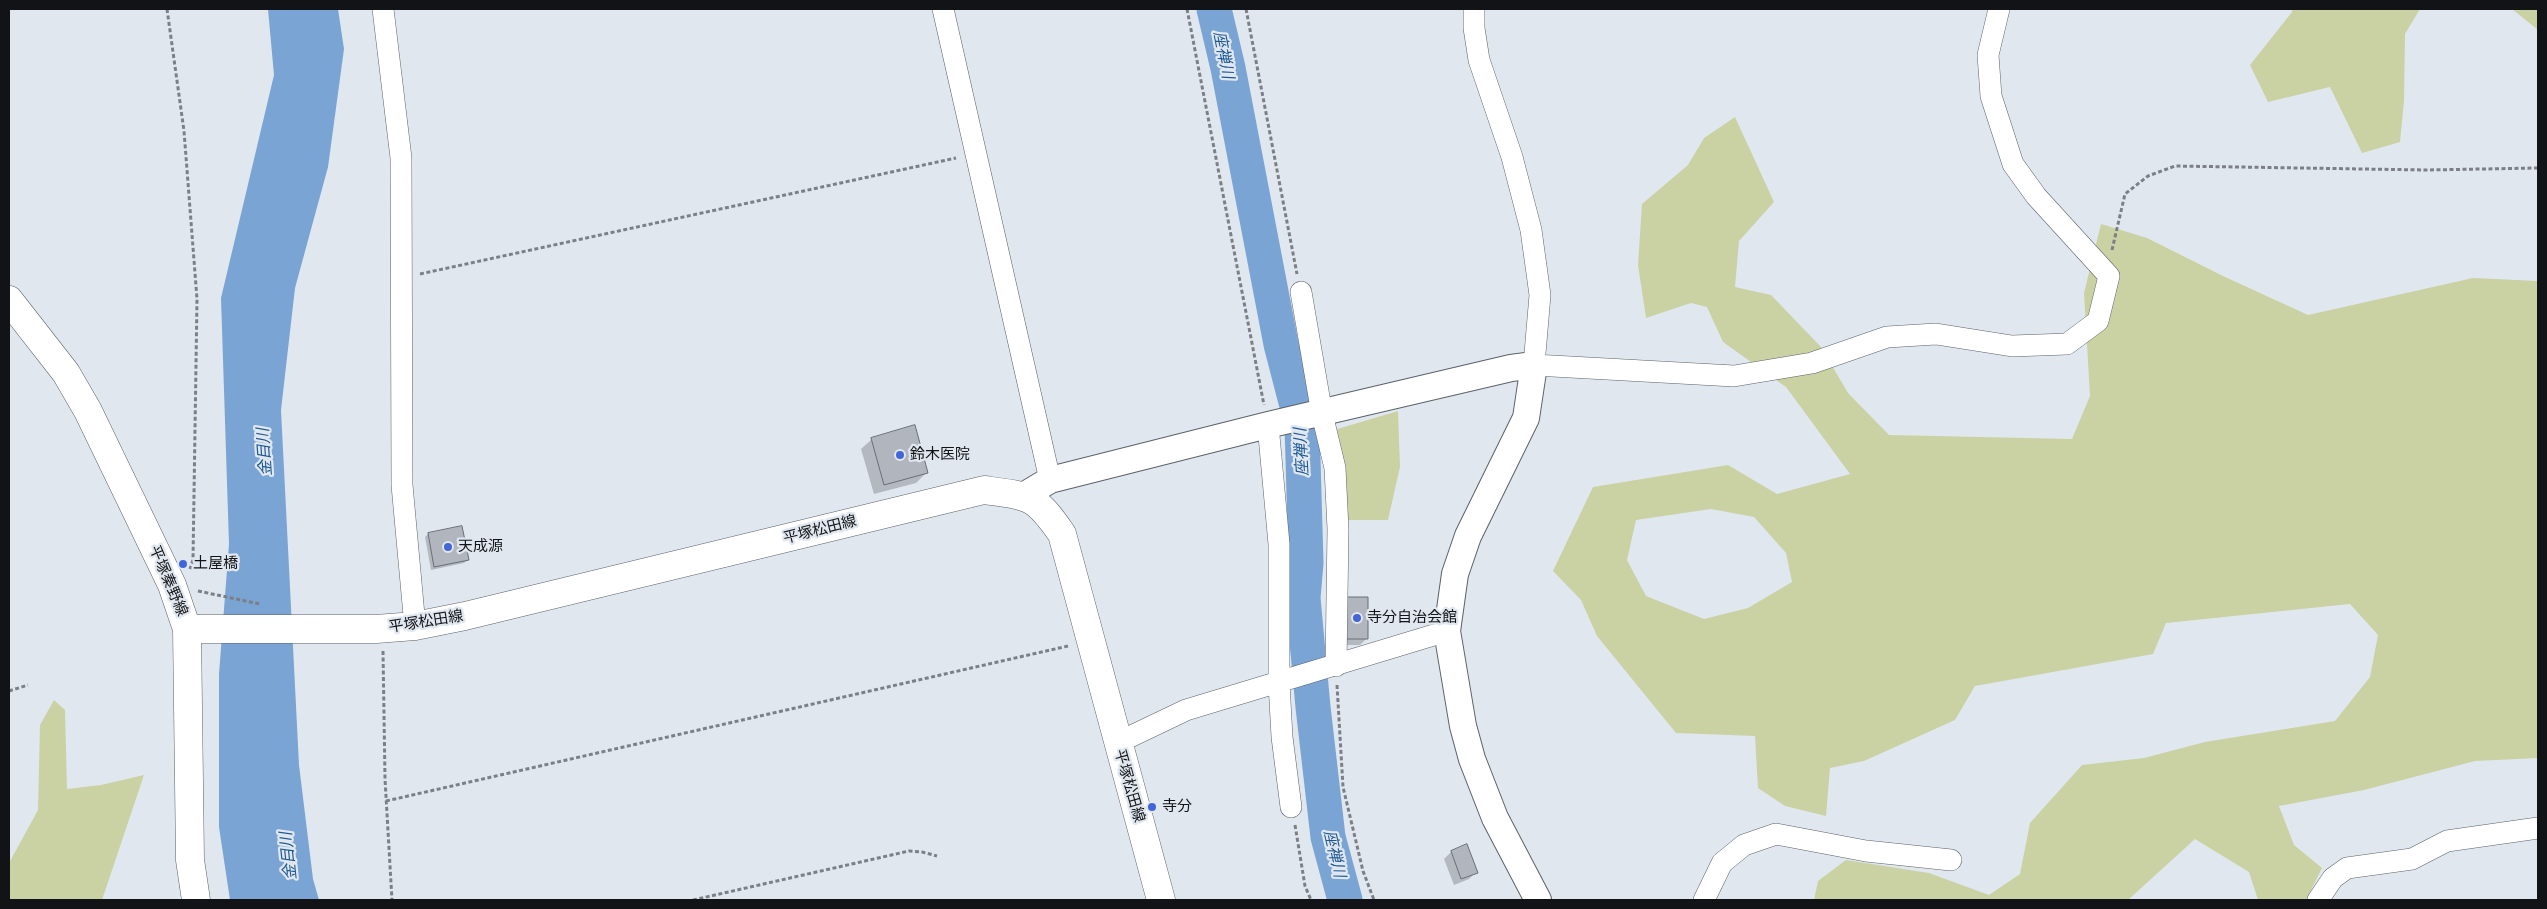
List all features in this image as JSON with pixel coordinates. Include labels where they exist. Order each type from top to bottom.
[{"type":"main road","name":"平塚秦野線","points":[[9,300],[66,373],[88,411],[172,585],[187,629],[190,860],[196,900]]},
{"type":"main road","name":"平塚松田線","points":[[187,629],[380,640],[415,626],[465,616],[984,490],[1025,495],[1046,510],[1062,534],[1117,744],[1161,900]]},
{"type":"street","points":[[383,9],[401,158],[402,485],[415,626]]},
{"type":"street","points":[[942,9],[1050,480]]},
{"type":"street","points":[[1474,9],[1474,28],[1480,60],[1512,156],[1531,230],[1540,295],[1534,365],[1526,418],[1468,536],[1455,574],[1447,631],[1463,726],[1472,759],[1495,818],[1538,900]]},
{"type":"street","points":[[1025,495],[1050,480],[1268,425],[1322,414],[1511,368],[1534,365],[1734,376],[1812,363],[1887,337],[1936,334],[2012,346],[2067,344],[2098,321],[2109,276],[2036,196],[2013,164],[1991,96],[1988,55],[1999,9]]},
{"type":"street","points":[[1301,292],[1322,414],[1336,477],[1338,529],[1336,666]]},
{"type":"street","points":[[1268,425],[1280,544],[1282,737],[1291,807]]},
{"type":"street","points":[[1117,744],[1186,710],[1447,631]]},
{"type":"street","points":[[2318,900],[2334,878],[2347,868],[2412,860],[2447,841],[2538,828]]},
{"type":"street","points":[[1704,900],[1722,863],[1744,845],[1776,834],[1866,851],[1951,860]]},
{"type":"path","points":[[167,9],[184,131],[197,299],[193,560],[188,575],[172,585]]},
{"type":"path","points":[[1187,9],[1268,425]]},
{"type":"path","points":[[1246,9],[1301,292]]},
{"type":"path","points":[[400,278],[976,153]]},
{"type":"path","points":[[2109,276],[2113,240],[2125,194],[2148,176],[2175,166],[2426,170],[2538,168]]},
{"type":"path","points":[[380,640],[392,900]]},
{"type":"path","points":[[386,801],[1090,641]]},
{"type":"path","points":[[1336,666],[1343,787],[1363,871],[1374,900]]},
{"type":"path","points":[[9,691],[28,685]]},
{"type":"path","points":[[1291,807],[1305,886],[1311,900]]},
{"type":"path","points":[[693,900],[909,851],[937,856]]},
{"type":"green space","points":[[2292,9],[2420,9],[2405,34],[2404,101],[2400,142],[2362,153],[2330,87],[2268,102],[2250,65],[2292,12]]},
{"type":"green space","points":[[2512,9],[2538,9],[2538,30]]},
{"type":"green space","points":[[1735,117],[1774,202],[1739,241],[1735,287],[1771,295],[1821,347],[1848,393],[1889,435],[2072,439],[2090,396],[2084,293],[2101,224],[2147,238],[2308,315],[2473,278],[2538,281],[2538,758],[2475,761],[2364,790],[2279,806],[2294,845],[2322,868],[2306,900],[2258,900],[2249,872],[2195,839],[2128,900],[1814,900],[1818,881],[1846,860],[1929,873],[1989,895],[2020,874],[2030,823],[2082,765],[2144,758],[2205,742],[2335,721],[2370,677],[2378,635],[2350,604],[2166,623],[2153,654],[1975,686],[1955,720],[1864,761],[1830,768],[1826,816],[1785,806],[1758,788],[1755,736],[1676,733],[1597,636],[1581,600],[1553,571],[1593,487],[1728,465],[1777,494],[1850,474],[1786,387],[1723,342],[1707,307],[1691,303],[1646,318],[1638,265],[1642,204],[1688,165],[1704,138]],"holes":[[[1711,509],[1754,517],[1786,553],[1792,582],[1748,608],[1704,619],[1646,596],[1627,560],[1636,520]]]},
{"type":"green space","points":[[1398,411],[1400,467],[1388,520],[1344,520],[1334,430]]},
{"type":"green space","points":[[54,700],[65,710],[67,789],[101,785],[144,775],[102,900],[9,900],[9,863],[38,810],[40,725]]},
{"type":"water","name":"金目川","points":[[268,9],[338,9],[344,49],[328,167],[295,288],[281,410],[299,765],[313,879],[319,900],[230,900],[219,827],[219,674],[229,544],[221,298],[274,75]]},
{"type":"building","name":"鈴木医院","points":[[915,425],[928,473],[884,485],[871,438]]},
{"type":"building","name":"天成源","points":[[462,526],[469,560],[434,567],[428,533]]},
{"type":"building","name":"寺分自治会館","points":[[1346,597],[1368,597],[1368,639],[1346,639]]},
{"type":"building","points":[[1467,844],[1478,873],[1461,879],[1451,851]]},
{"type":"waterway","name":"座禅川","points":[[1214,9],[1228,68],[1281,344],[1302,425],[1306,563],[1303,598],[1328,837],[1345,900]]},
{"type":"place","name":"鈴木医院","points":[[900,455]]},
{"type":"place","name":"天成源","points":[[448,547]]},
{"type":"place","name":"土屋橋","points":[[183,564]]},
{"type":"place","name":"寺分自治会館","points":[[1357,618]]},
{"type":"place","name":"寺分","points":[[1152,807]]}]
